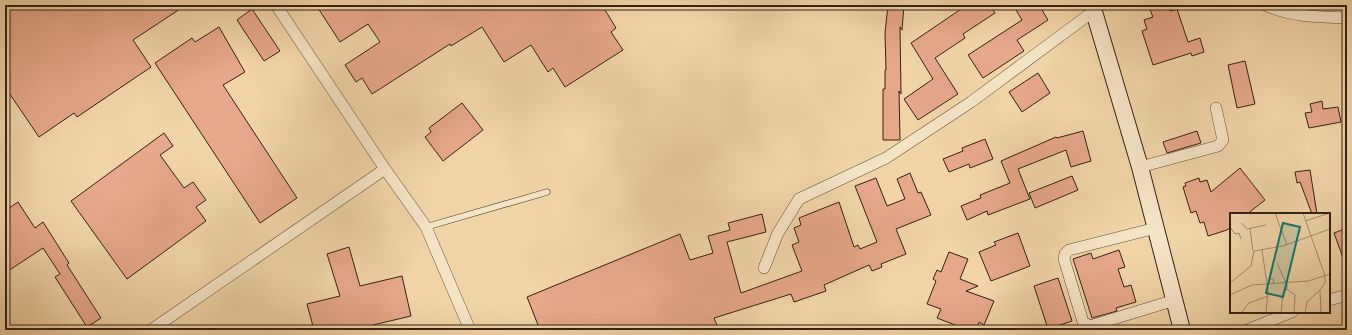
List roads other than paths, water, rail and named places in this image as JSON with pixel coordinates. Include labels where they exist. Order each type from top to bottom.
[{"type":"street","points":[[276,5],[426,227],[470,330]]},
{"type":"street","points":[[1265,5],[1276,10],[1308,17],[1347,18]]},
{"type":"street","points":[[764,268],[778,233],[799,199],[886,158],[971,102],[1093,8],[1140,167],[1182,330]]},
{"type":"street","points":[[1140,167],[1218,146],[1223,140],[1216,108]]},
{"type":"street","points":[[151,330],[386,169]]},
{"type":"street","points":[[1156,228],[1069,250],[1065,254],[1064,259],[1083,322],[1090,326],[1175,300]]},
{"type":"street","points":[[1330,300],[1347,295]]},
{"type":"street","points":[[1247,330],[1290,313]]},
{"type":"lane","points":[[426,227],[547,192]]}]
